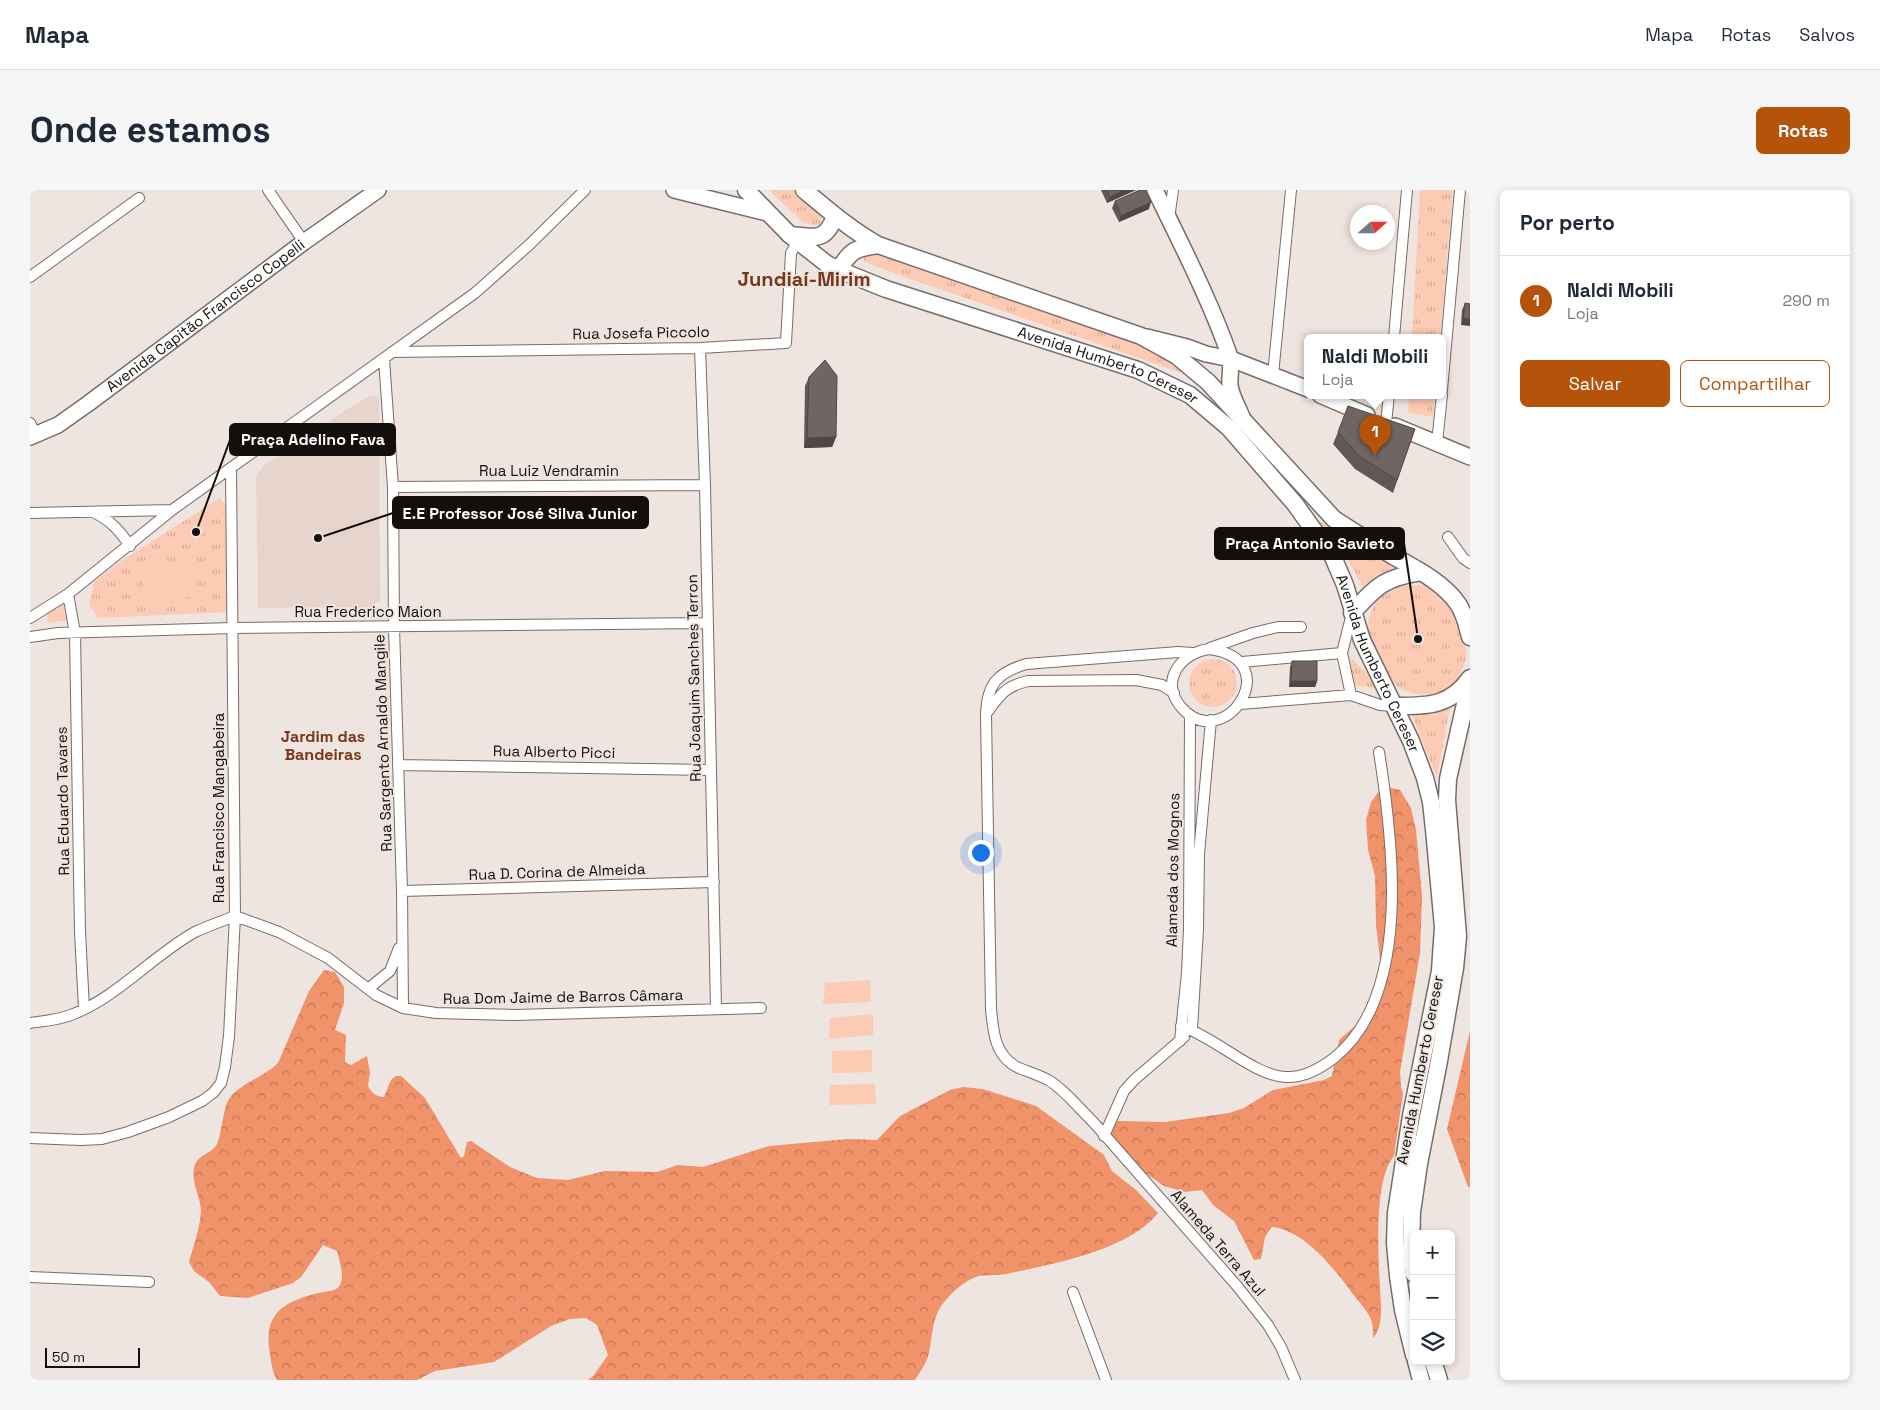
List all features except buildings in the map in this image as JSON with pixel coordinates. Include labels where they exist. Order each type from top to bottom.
[{"type":"main road","name":"Avenida Humberto Cereser","points":[[746,190],[794,238],[827,264],[839,270],[886,289],[1138,370],[1190,395],[1229,428],[1295,504],[1333,557],[1340,572],[1362,640],[1411,741],[1425,778],[1431,802],[1443,926],[1440,971],[1411,1116],[1396,1212],[1395,1243],[1398,1276],[1410,1339]]},
{"type":"main road","name":"Avenida Humberto Cereser","points":[[804,190],[860,235],[878,244],[1141,336],[1177,356],[1208,382],[1334,519],[1436,582],[1458,604],[1467,622],[1470,637]]},
{"type":"main road","points":[[794,238],[822,235],[830,229],[835,216]]},
{"type":"main road","points":[[839,270],[851,252],[859,248],[878,244]]},
{"type":"main road","points":[[1352,613],[1376,587],[1391,578],[1421,572]]},
{"type":"main road","points":[[1394,706],[1428,705],[1448,699],[1462,690],[1470,678]]},
{"type":"main road","name":"Avenida Humberto Cereser","points":[[1412,1230],[1412,1212],[1419,1164],[1456,968],[1458,936],[1447,800],[1450,771],[1470,682]]},
{"type":"main road","points":[[1417,1365],[1421,1380]]},
{"type":"main road","points":[[1434,1365],[1439,1380]]},
{"type":"street","points":[[268,190],[304,242]]},
{"type":"street","name":"Avenida Capitão Francisco Copelli","points":[[32,431],[58,425],[304,242],[378,190]]},
{"type":"street","points":[[30,618],[68,594],[130,546],[172,510],[475,293],[585,190]]},
{"type":"street","points":[[674,190],[767,213]]},
{"type":"street","points":[[1155,190],[1203,291],[1231,359],[1230,384],[1232,394],[1244,420]]},
{"type":"street","points":[[1169,220],[1173,190]]},
{"type":"street","points":[[1272,375],[1292,190]]},
{"type":"street","points":[[1394,334],[1407,190]]},
{"type":"street","points":[[1446,346],[1460,190]]},
{"type":"street","points":[[30,278],[139,198]]},
{"type":"street","name":"Rua Josefa Piccolo","points":[[388,355],[700,348],[786,343],[791,253],[794,238]]},
{"type":"street","points":[[1141,336],[1231,359],[1304,388]]},
{"type":"street","name":"Rua Joaquim Sanches Terron","points":[[700,348],[705,485],[716,1008]]},
{"type":"street","name":"Rua Sargento Arnaldo Mangile","points":[[388,355],[393,487],[394,627],[402,891],[403,1008]]},
{"type":"street","points":[[1329,399],[1470,457]]},
{"type":"street","points":[[1386,423],[1389,399]]},
{"type":"street","points":[[1437,443],[1442,399]]},
{"type":"street","name":"Rua Francisco Mangabeira","points":[[30,1138],[102,1139],[128,1132],[169,1117],[202,1101],[213,1093],[220,1083],[225,1067],[229,1036],[234,916],[232,468]]},
{"type":"street","name":"Rua Luiz Vendramin","points":[[393,487],[705,485]]},
{"type":"street","points":[[30,513],[172,510]]},
{"type":"street","points":[[92,512],[106,518],[118,529],[130,546]]},
{"type":"street","points":[[1448,537],[1463,558],[1470,564]]},
{"type":"street","name":"Rua Eduardo Tavares","points":[[68,594],[75,633],[80,923],[84,1009]]},
{"type":"street","points":[[1351,696],[1342,653],[1352,613]]},
{"type":"street","name":"Rua Frederico Maion","points":[[30,637],[75,633],[233,628],[707,623]]},
{"type":"street","points":[[1242,662],[1246,674],[1246,692],[1240,704],[1227,715],[1202,721],[1190,715],[1180,706],[1174,693],[1173,681],[1176,669],[1183,659],[1193,652],[1209,649],[1278,627],[1301,627]]},
{"type":"street","points":[[1209,649],[1222,650],[1242,662],[1342,653]]},
{"type":"street","name":"Alameda Terra Azul","points":[[1193,652],[1026,664],[1004,673],[989,690],[986,699],[986,714],[991,1009],[994,1037],[1001,1053],[1007,1060],[1017,1067],[1050,1080],[1069,1097],[1177,1217],[1268,1325],[1281,1347],[1295,1380]]},
{"type":"street","points":[[986,714],[1001,693],[1018,683],[1028,681],[1136,680],[1162,685],[1174,693]]},
{"type":"street","points":[[1240,704],[1351,696],[1380,705],[1394,706]]},
{"type":"street","name":"Alameda dos Mognos","points":[[1180,1041],[1187,973],[1189,929],[1190,715]]},
{"type":"street","name":"Alameda dos Mognos","points":[[1192,1029],[1198,929],[1198,854],[1211,720]]},
{"type":"street","points":[[1181,1026],[1192,1029],[1270,1075],[1286,1077],[1300,1076],[1329,1062],[1356,1037],[1377,997],[1383,974],[1390,927],[1391,853],[1388,809],[1379,752]]},
{"type":"street","name":"Rua Alberto Picci","points":[[398,765],[710,770]]},
{"type":"street","name":"Rua D. Corina de Almeida","points":[[402,891],[714,882]]},
{"type":"street","points":[[30,1023],[59,1019],[84,1009],[116,990],[166,951],[196,932],[234,916]]},
{"type":"street","name":"Rua Dom Jaime de Barros Câmara","points":[[234,916],[280,932],[328,958],[368,989],[383,999],[403,1008],[436,1013],[516,1015],[761,1008]]},
{"type":"street","points":[[368,989],[390,971],[401,940]]},
{"type":"street","points":[[1104,1136],[1124,1091],[1192,1029]]},
{"type":"street","points":[[30,1277],[149,1282]]},
{"type":"street","points":[[1073,1292],[1106,1380]]},
{"type":"shaded area","points":[[371,395],[379,397],[380,600],[371,607],[258,608],[256,477],[262,467]]},
{"type":"green space","points":[[769,190],[794,190],[822,216],[819,226],[804,223]]},
{"type":"green space","points":[[1420,190],[1453,190],[1440,334],[1412,334]]},
{"type":"green space","points":[[868,251],[1150,349],[1191,376],[865,262],[862,255]]},
{"type":"green space","points":[[1409,399],[1435,399],[1433,417],[1408,413]]},
{"type":"green space","points":[[220,498],[226,506],[229,612],[98,618],[89,604],[94,582],[124,559]]},
{"type":"green space","points":[[1318,520],[1397,567],[1380,573],[1363,587],[1344,553]]},
{"type":"green space","points":[[195,563],[198,596],[147,603],[142,572]]},
{"type":"green space","points":[[1407,585],[1427,585],[1437,590],[1450,606],[1461,627],[1466,648],[1465,663],[1453,686],[1443,692],[1430,694],[1415,693],[1397,686],[1389,677],[1370,637],[1370,616],[1376,603],[1386,592]]},
{"type":"green space","points":[[63,601],[67,620],[48,623],[47,616],[50,610]]},
{"type":"green space","points":[[1350,656],[1381,689],[1354,685]]},
{"type":"green space","points":[[1208,659],[1218,659],[1227,663],[1233,669],[1236,674],[1236,692],[1227,703],[1218,707],[1208,707],[1199,703],[1193,697],[1189,688],[1189,678],[1193,669],[1199,663]]},
{"type":"green space","points":[[1450,707],[1437,778],[1412,715],[1432,715]]},
{"type":"green space","points":[[1383,786],[1400,790],[1411,808],[1416,830],[1422,896],[1420,953],[1400,1072],[1403,1093],[1394,1156],[1383,1181],[1380,1199],[1378,1237],[1381,1313],[1379,1326],[1373,1338],[1372,1322],[1367,1312],[1330,1265],[1308,1244],[1284,1230],[1272,1227],[1265,1237],[1261,1259],[1254,1260],[1234,1221],[1213,1205],[1202,1190],[1185,1192],[1164,1186],[1128,1161],[1117,1148],[1111,1132],[1117,1121],[1165,1122],[1229,1113],[1244,1108],[1273,1090],[1324,1080],[1332,1076],[1339,1040],[1372,1011],[1381,968],[1376,924],[1375,876],[1368,850],[1366,820],[1371,802]]},
{"type":"green space","points":[[324,970],[335,972],[344,987],[344,1003],[335,1030],[346,1035],[345,1062],[351,1065],[367,1056],[370,1073],[368,1086],[373,1093],[379,1096],[384,1097],[391,1080],[396,1076],[401,1076],[425,1098],[461,1158],[464,1156],[467,1142],[471,1141],[510,1167],[537,1178],[568,1180],[605,1171],[657,1172],[678,1165],[703,1167],[769,1146],[848,1139],[877,1140],[900,1116],[950,1090],[963,1087],[983,1089],[1036,1106],[1104,1155],[1112,1171],[1136,1190],[1158,1213],[1145,1226],[1128,1237],[1088,1254],[1006,1274],[979,1276],[964,1284],[941,1306],[934,1325],[928,1356],[915,1380],[588,1380],[594,1375],[608,1355],[597,1325],[586,1318],[570,1319],[551,1326],[494,1362],[435,1371],[417,1380],[277,1380],[272,1368],[269,1347],[271,1323],[282,1308],[291,1302],[339,1287],[342,1272],[337,1251],[323,1245],[301,1277],[293,1283],[248,1298],[220,1296],[209,1282],[194,1271],[189,1262],[201,1216],[193,1173],[198,1160],[217,1144],[225,1108],[229,1099],[239,1089],[278,1063],[309,991]]},
{"type":"green space","points":[[870,980],[871,1002],[823,1004],[825,983]]},
{"type":"green space","points":[[873,1014],[873,1035],[829,1039],[830,1018]]},
{"type":"green space","points":[[1470,1031],[1470,1187],[1468,1187],[1447,1129]]},
{"type":"green space","points":[[872,1050],[872,1072],[832,1073],[832,1051]]},
{"type":"green space","points":[[875,1084],[876,1104],[829,1105],[830,1085]]},
{"type":"place","name":"Naldi Mobili","points":[[1375,456]]},
{"type":"place","name":"Praça Adelino Fava","points":[[196,532]]},
{"type":"place","name":"E.E Professor José Silva Junior","points":[[318,538]]},
{"type":"place","name":"Praça Antonio Savieto","points":[[1418,639]]},
{"type":"district","name":"Jundiaí-Mirim","points":[[804,279]]},
{"type":"district","name":"Jardim das Bandeiras","points":[[323,745]]}]
